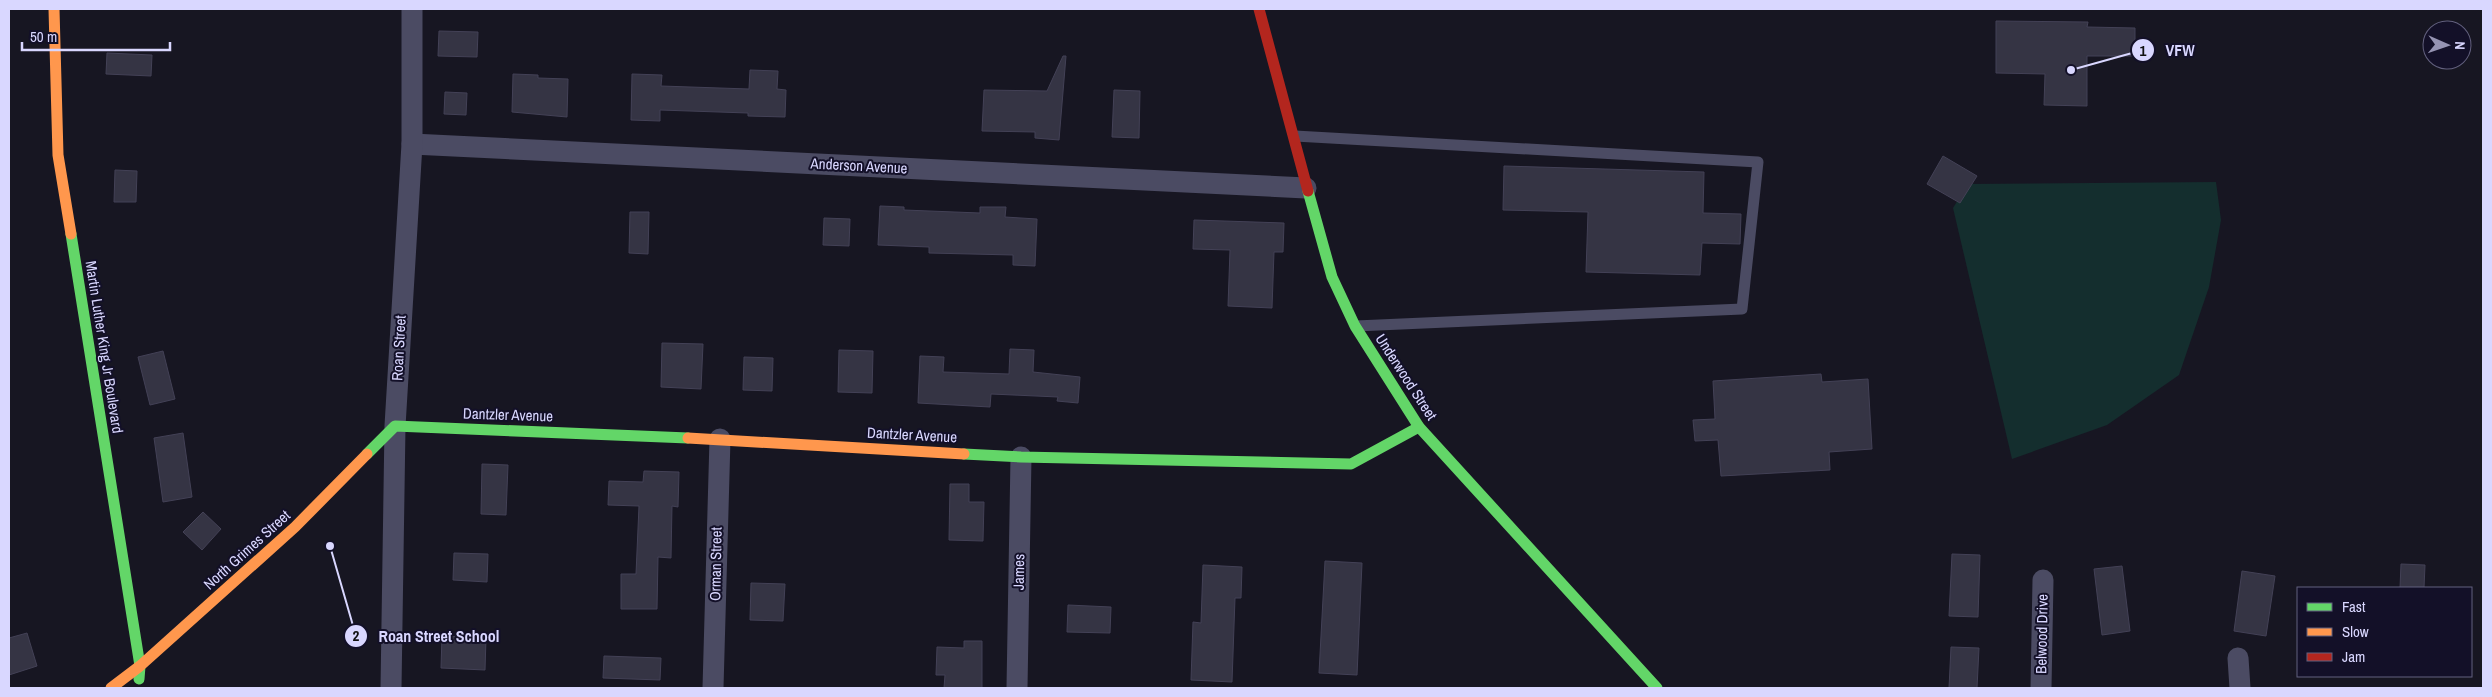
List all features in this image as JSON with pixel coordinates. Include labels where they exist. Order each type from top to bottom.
[{"type":"street","name":"Martin Luther King Jr Boulevard","points":[[54,9],[58,155],[140,666],[138,688]]},
{"type":"street","name":"Roan Street","points":[[391,688],[395,426],[412,144],[412,9]]},
{"type":"street","name":"Underwood Street","points":[[1259,9],[1295,136],[1306,188],[1332,277],[1355,326],[1420,428],[1657,688]]},
{"type":"street","name":"Anderson Avenue","points":[[412,144],[1306,188]]},
{"type":"street","name":"North Grimes Street","points":[[111,688],[140,666],[295,527],[395,426]]},
{"type":"street","name":"Dantzler Avenue","points":[[395,426],[720,439],[1021,457],[1352,464],[1420,428]]},
{"type":"street","name":"Orman Street","points":[[713,688],[720,439]]},
{"type":"street","name":"James","points":[[1017,688],[1021,457]]},
{"type":"street","name":"Belwood Drive","points":[[2041,688],[2043,580]]},
{"type":"street","points":[[2238,658],[2240,688]]},
{"type":"lane","points":[[1295,136],[1758,162],[1742,309],[1355,326]]},
{"type":"green space","points":[[2216,182],[2221,220],[2209,287],[2179,375],[2107,425],[2012,459],[1953,208],[1968,184]]},
{"type":"building","points":[[1996,21],[2088,22],[2087,27],[2135,28],[2135,56],[2087,56],[2087,106],[2044,105],[2045,74],[1996,73]]},
{"type":"building","points":[[439,31],[478,32],[477,57],[438,56]]},
{"type":"building","points":[[107,53],[152,55],[151,76],[106,74]]},
{"type":"building","points":[[1063,56],[1066,56],[1059,140],[1035,138],[1035,132],[982,131],[984,90],[1047,91]]},
{"type":"building","points":[[750,70],[778,71],[777,89],[786,90],[785,117],[748,116],[748,113],[660,110],[660,121],[631,120],[632,74],[662,75],[661,86],[749,89]]},
{"type":"building","points":[[513,74],[538,75],[538,78],[568,79],[567,117],[512,112]]},
{"type":"building","points":[[1114,90],[1140,91],[1139,138],[1112,137]]},
{"type":"building","points":[[445,92],[467,93],[466,115],[444,114]]},
{"type":"building","points":[[1943,156],[1977,176],[1960,203],[1927,184]]},
{"type":"building","points":[[1504,166],[1704,172],[1703,213],[1741,214],[1740,244],[1702,243],[1700,275],[1586,272],[1588,212],[1503,210]]},
{"type":"building","points":[[115,170],[137,171],[136,202],[114,202]]},
{"type":"building","points":[[880,206],[904,207],[904,210],[980,213],[980,207],[1006,207],[1005,217],[1037,219],[1035,266],[1013,265],[1013,255],[929,253],[929,247],[878,245]]},
{"type":"building","points":[[630,212],[649,212],[648,254],[629,253]]},
{"type":"building","points":[[824,218],[850,219],[849,246],[823,245]]},
{"type":"building","points":[[1194,220],[1284,223],[1283,252],[1274,252],[1272,308],[1228,306],[1230,250],[1193,249]]},
{"type":"building","points":[[662,343],[703,344],[701,389],[661,387]]},
{"type":"building","points":[[1010,349],[1034,350],[1033,372],[1080,377],[1078,403],[1057,401],[1058,397],[991,394],[990,407],[918,403],[920,356],[944,357],[943,372],[1009,374]]},
{"type":"building","points":[[839,350],[873,351],[872,393],[838,392]]},
{"type":"building","points":[[163,351],[175,399],[150,405],[138,357]]},
{"type":"building","points":[[744,357],[773,358],[772,391],[743,390]]},
{"type":"building","points":[[1821,374],[1822,382],[1868,379],[1872,449],[1829,452],[1830,470],[1721,476],[1718,440],[1695,441],[1693,420],[1715,419],[1713,381]]},
{"type":"building","points":[[183,433],[192,497],[163,502],[154,438]]},
{"type":"building","points":[[482,464],[508,465],[506,515],[481,514]]},
{"type":"building","points":[[644,471],[679,472],[678,507],[672,506],[671,558],[658,557],[657,609],[621,609],[621,574],[636,574],[639,506],[608,505],[609,481],[643,482]]},
{"type":"building","points":[[950,484],[969,484],[969,502],[984,502],[983,541],[949,540]]},
{"type":"building","points":[[203,512],[221,529],[202,550],[183,532]]},
{"type":"building","points":[[454,553],[488,554],[487,582],[453,580]]},
{"type":"building","points":[[1952,554],[1980,555],[1978,617],[1949,616]]},
{"type":"building","points":[[1325,561],[1362,563],[1357,675],[1319,673]]},
{"type":"building","points":[[2401,564],[2425,565],[2424,587],[2400,587]]},
{"type":"building","points":[[1203,565],[1242,567],[1241,598],[1235,598],[1232,682],[1191,680],[1193,622],[1201,623]]},
{"type":"building","points":[[2122,566],[2130,631],[2102,635],[2094,569]]},
{"type":"building","points":[[2242,571],[2275,576],[2266,636],[2234,631]]},
{"type":"building","points":[[751,583],[785,584],[783,621],[750,620]]},
{"type":"building","points":[[1068,605],[1111,607],[1110,633],[1067,632]]},
{"type":"building","points":[[27,633],[37,666],[9,675],[9,638]]},
{"type":"building","points":[[442,636],[486,638],[485,670],[441,668]]},
{"type":"building","points":[[964,641],[982,641],[982,688],[944,688],[945,675],[936,675],[937,647],[964,648]]},
{"type":"building","points":[[1951,647],[1979,648],[1977,688],[1949,688]]},
{"type":"building","points":[[604,656],[661,658],[660,680],[603,678]]},
{"type":"traffic: fast","points":[[1308,191],[1332,277],[1355,326],[1419,427],[1657,688]]},
{"type":"traffic: fast","points":[[71,234],[140,666],[139,679]]},
{"type":"traffic: fast","points":[[367,454],[395,426],[688,438]]},
{"type":"traffic: fast","points":[[964,454],[1021,457],[1351,464],[1419,427]]},
{"type":"traffic: slow","points":[[54,9],[58,155],[71,234]]},
{"type":"traffic: slow","points":[[688,438],[964,454]]},
{"type":"traffic: slow","points":[[111,688],[140,666],[295,527],[367,454]]},
{"type":"traffic: jam","points":[[1259,9],[1308,191]]},
{"type":"place","name":"VFW","points":[[2071,70]]},
{"type":"place","name":"Roan Street School","points":[[330,546]]}]
